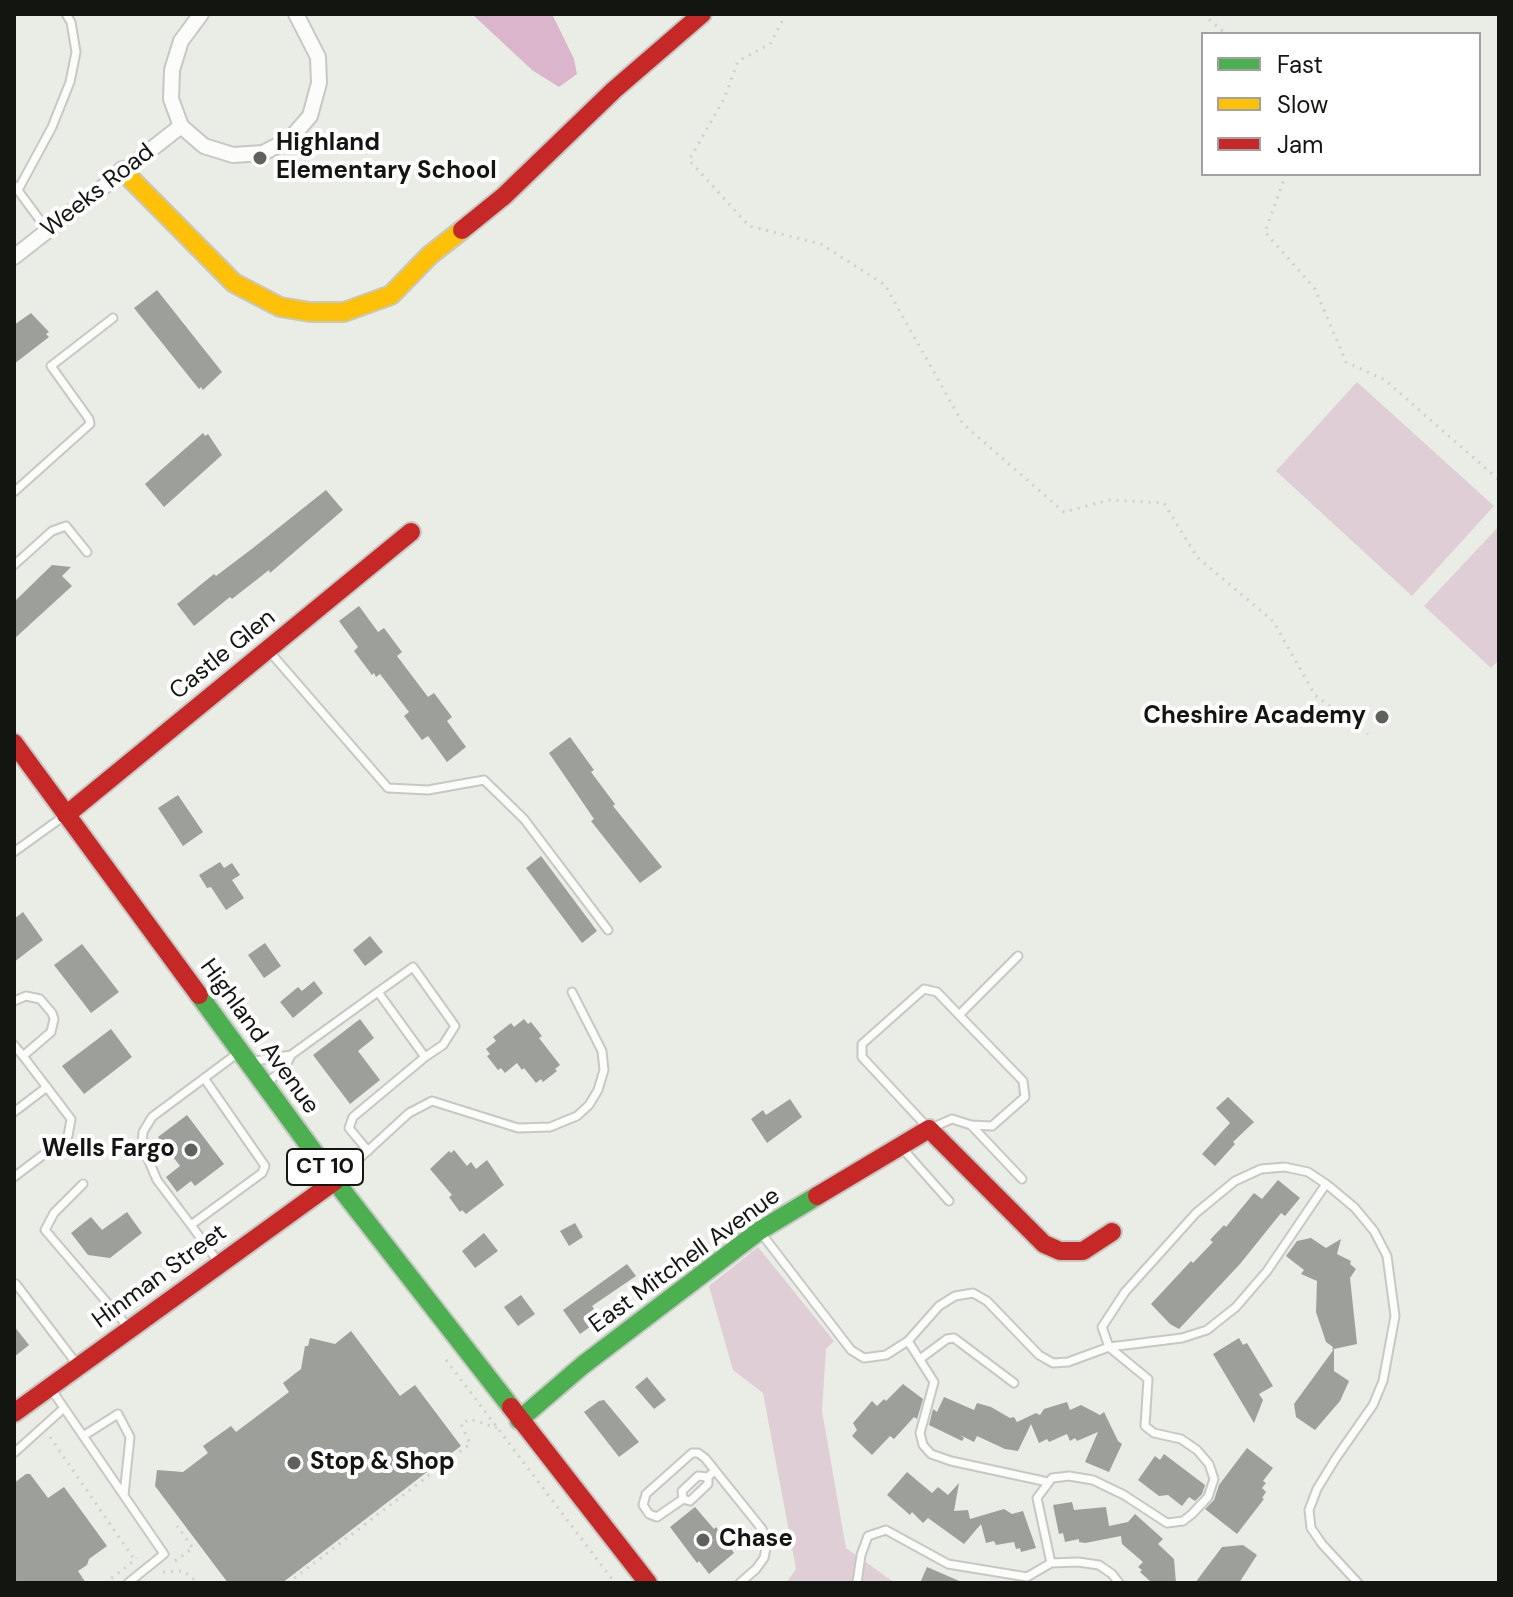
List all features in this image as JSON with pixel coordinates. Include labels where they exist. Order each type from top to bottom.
[{"type":"main road","points":[[123,171],[234,283],[280,307],[310,312],[344,312],[391,295],[430,255],[504,196],[614,90],[702,14]]},
{"type":"main road","name":"Castle Glen","points":[[66,815],[411,532]]},
{"type":"main road","name":"Highland Avenue","points":[[14,743],[335,1181],[648,1583]]},
{"type":"main road","points":[[929,1129],[1044,1244],[1060,1251],[1083,1251],[1112,1232]]},
{"type":"main road","name":"East Mitchell Avenue","points":[[519,1420],[583,1365],[759,1231],[929,1129]]},
{"type":"main road","name":"Hinman Street","points":[[14,1413],[335,1181]]},
{"type":"street","points":[[201,14],[181,41],[172,70],[171,99],[181,126],[204,146],[233,155],[263,153],[290,139],[310,116],[319,83],[318,57],[296,14]]},
{"type":"street","name":"Weeks Road","points":[[14,257],[181,126]]},
{"type":"lane","points":[[48,231],[16,187],[52,127],[70,82],[76,52],[71,22],[66,14]]},
{"type":"lane","points":[[14,492],[90,424],[51,366],[113,318]]},
{"type":"lane","points":[[14,565],[52,531],[66,526],[87,552]]},
{"type":"lane","points":[[268,649],[388,788],[428,790],[484,780],[524,819],[608,930]]},
{"type":"lane","points":[[14,852],[66,815]]},
{"type":"lane","points":[[959,1015],[1018,956]]},
{"type":"lane","points":[[219,1263],[157,1180],[142,1145],[146,1122],[204,1078],[243,1056],[280,1059],[291,1055],[413,967],[455,1026],[443,1045],[353,1117],[349,1128],[368,1151]]},
{"type":"lane","points":[[924,989],[937,992],[1023,1081],[1025,1097],[992,1126],[971,1125],[952,1119],[929,1129],[862,1057],[862,1044],[924,989]]},
{"type":"lane","points":[[378,992],[425,1057]]},
{"type":"lane","points":[[335,1181],[409,1113],[432,1101],[518,1128],[550,1127],[577,1116],[589,1105],[598,1090],[604,1070],[602,1051],[572,992]]},
{"type":"lane","points":[[14,1001],[26,996],[40,999],[49,1007],[54,1019],[51,1032],[23,1056]]},
{"type":"lane","points":[[14,1045],[71,1119],[68,1136],[14,1177]]},
{"type":"lane","points":[[264,1085],[285,1068],[291,1055]]},
{"type":"lane","points":[[191,1225],[262,1173],[265,1166],[204,1078]]},
{"type":"lane","points":[[14,1112],[47,1087]]},
{"type":"lane","points":[[971,1125],[1022,1179]]},
{"type":"lane","points":[[900,1146],[949,1201]]},
{"type":"lane","points":[[1051,1563],[1037,1498],[1052,1478],[1069,1476],[1093,1480],[1124,1495],[1167,1523],[1183,1521],[1208,1497],[1214,1479],[1209,1464],[1197,1450],[1181,1439],[1154,1433],[1145,1426],[1148,1379],[1109,1347],[1102,1327],[1125,1292],[1196,1213],[1235,1181],[1261,1169],[1285,1167],[1308,1172],[1355,1208],[1374,1231],[1387,1256],[1395,1316],[1383,1381],[1373,1405],[1317,1489],[1309,1510],[1311,1528],[1358,1583]]},
{"type":"lane","points":[[83,1184],[54,1213],[45,1230],[129,1329]]},
{"type":"lane","points":[[759,1231],[851,1350],[864,1358],[886,1355],[908,1341],[939,1306],[955,1296],[973,1293],[987,1301],[1039,1355],[1053,1363],[1068,1362],[1109,1347],[1182,1338],[1220,1322],[1267,1271],[1326,1184]]},
{"type":"lane","points":[[14,1286],[16,1284],[78,1366]]},
{"type":"lane","points":[[920,1359],[947,1339],[954,1338],[1014,1383]]},
{"type":"lane","points":[[908,1341],[934,1382],[920,1433],[923,1445],[931,1454],[1048,1482]]},
{"type":"lane","points":[[49,1387],[164,1554],[128,1583]]},
{"type":"lane","points":[[14,1453],[64,1408]]},
{"type":"lane","points":[[83,1436],[118,1414],[130,1437],[124,1496]]},
{"type":"lane","points":[[683,1499],[657,1517],[649,1514],[643,1505],[646,1494],[692,1453],[698,1453],[762,1529],[767,1543],[764,1558],[740,1583]]},
{"type":"lane","points":[[683,1499],[682,1491],[698,1476],[708,1477],[716,1471]]},
{"type":"lane","points":[[683,1499],[690,1501],[708,1484],[708,1477]]},
{"type":"lane","points":[[857,1583],[861,1555],[868,1536],[886,1530],[948,1564],[1027,1577],[1051,1563],[1078,1562],[1099,1565],[1119,1583]]},
{"type":"path","points":[[786,14],[770,44],[738,61],[724,99],[689,160],[749,226],[821,244],[885,285],[963,424],[1064,512],[1109,500],[1164,503],[1197,557],[1273,621],[1315,695],[1368,734]]},
{"type":"path","points":[[1203,14],[1224,32]]},
{"type":"path","points":[[1285,176],[1265,232],[1315,289],[1346,362],[1385,380],[1499,480]]},
{"type":"path","points":[[442,1354],[615,1583]]},
{"type":"path","points":[[288,1583],[470,1444],[461,1424],[470,1419],[497,1428]]},
{"type":"path","points":[[49,1436],[135,1560]]},
{"type":"path","points":[[177,1526],[193,1548],[161,1572],[183,1571],[199,1583]]},
{"type":"path","points":[[105,1583],[142,1554],[153,1564]]},
{"type":"shaded area","points":[[472,14],[552,14],[574,59],[577,74],[559,87],[532,70]]},
{"type":"shaded area","points":[[1357,382],[1494,506],[1412,596],[1276,471]]},
{"type":"shaded area","points":[[1499,526],[1499,660],[1491,668],[1424,606]]},
{"type":"shaded area","points":[[758,1247],[834,1341],[826,1349],[822,1411],[846,1548],[895,1583],[786,1583],[796,1569],[763,1393],[733,1370],[709,1286]]},
{"type":"building","points":[[157,290],[222,372],[203,390],[201,387],[199,389],[134,308]]},
{"type":"building","points":[[31,313],[49,332],[46,334],[49,337],[14,364],[14,325]]},
{"type":"building","points":[[203,433],[205,436],[208,434],[222,455],[164,507],[145,484]]},
{"type":"building","points":[[326,490],[343,510],[270,573],[269,570],[232,599],[230,597],[194,626],[177,604]]},
{"type":"building","points":[[52,565],[71,567],[62,576],[72,586],[14,639],[14,602]]},
{"type":"building","points":[[359,606],[378,632],[384,628],[402,652],[397,656],[428,697],[434,693],[452,717],[447,721],[466,747],[447,762],[428,736],[422,740],[404,716],[409,712],[380,674],[376,677],[374,673],[372,675],[354,651],[358,647],[339,621]]},
{"type":"building","points":[[570,737],[594,770],[591,772],[615,804],[613,806],[662,867],[640,883],[591,821],[594,819],[549,753]]},
{"type":"building","points":[[178,795],[203,832],[183,846],[158,808]]},
{"type":"building","points":[[541,856],[597,931],[582,943],[526,868]]},
{"type":"building","points":[[220,862],[224,868],[232,863],[240,875],[232,880],[244,898],[226,910],[199,875]]},
{"type":"building","points":[[23,912],[43,940],[14,962],[14,919]]},
{"type":"building","points":[[370,936],[383,952],[365,966],[353,950]]},
{"type":"building","points":[[265,943],[281,966],[264,978],[248,955]]},
{"type":"building","points":[[82,944],[119,992],[91,1013],[54,965]]},
{"type":"building","points":[[314,981],[323,993],[293,1018],[280,1002],[298,987],[302,991]]},
{"type":"building","points":[[360,1019],[374,1038],[358,1051],[380,1080],[350,1104],[313,1055]]},
{"type":"building","points":[[524,1019],[528,1024],[531,1022],[542,1036],[539,1038],[560,1065],[543,1082],[541,1079],[536,1083],[517,1063],[505,1073],[501,1068],[498,1070],[487,1056],[490,1054],[486,1049],[496,1041],[493,1037],[511,1023],[514,1027]]},
{"type":"building","points":[[111,1029],[132,1057],[84,1094],[62,1066]]},
{"type":"building","points":[[1228,1097],[1254,1122],[1233,1142],[1235,1144],[1215,1166],[1202,1154],[1230,1123],[1216,1108]]},
{"type":"building","points":[[790,1099],[802,1117],[767,1143],[751,1119],[763,1110],[766,1115]]},
{"type":"building","name":"Wells Fargo","points":[[187,1115],[224,1164],[195,1186],[191,1181],[177,1192],[166,1177],[180,1166],[158,1137]]},
{"type":"building","points":[[454,1150],[467,1166],[471,1162],[476,1169],[487,1160],[504,1185],[466,1214],[462,1210],[460,1212],[449,1197],[452,1195],[430,1169]]},
{"type":"building","points":[[1278,1180],[1300,1198],[1285,1216],[1281,1213],[1240,1264],[1179,1329],[1170,1324],[1151,1304],[1213,1242],[1210,1240],[1224,1225],[1226,1227],[1254,1193],[1262,1199]]},
{"type":"building","points":[[127,1212],[142,1233],[110,1258],[88,1255],[71,1233],[91,1217],[102,1230]]},
{"type":"building","points":[[575,1223],[583,1237],[569,1246],[560,1231]]},
{"type":"building","points":[[484,1233],[498,1251],[475,1268],[462,1251]]},
{"type":"building","points":[[1311,1238],[1326,1248],[1341,1239],[1337,1254],[1351,1261],[1350,1264],[1356,1269],[1350,1278],[1357,1344],[1332,1350],[1333,1347],[1326,1342],[1316,1312],[1317,1281],[1301,1274],[1304,1270],[1286,1256],[1297,1241]]},
{"type":"building","points":[[627,1264],[636,1276],[592,1306],[601,1319],[580,1334],[563,1310]]},
{"type":"building","points":[[521,1295],[535,1314],[518,1326],[504,1307]]},
{"type":"building","points":[[14,1326],[29,1345],[14,1357]]},
{"type":"building","points":[[351,1331],[400,1396],[415,1385],[461,1446],[282,1583],[228,1583],[155,1486],[157,1470],[183,1472],[208,1453],[203,1446],[231,1426],[236,1432],[289,1392],[283,1383],[301,1369],[305,1346],[308,1346],[310,1338],[335,1344]]},
{"type":"building","points":[[1239,1338],[1243,1345],[1247,1343],[1273,1386],[1259,1394],[1263,1400],[1254,1423],[1213,1354]]},
{"type":"building","points":[[1334,1349],[1334,1371],[1349,1381],[1340,1401],[1315,1430],[1296,1417],[1294,1404]]},
{"type":"building","points":[[647,1377],[666,1400],[654,1409],[635,1387]]},
{"type":"building","points":[[903,1384],[923,1399],[917,1419],[914,1417],[894,1439],[890,1436],[872,1455],[852,1436],[857,1430],[853,1423],[872,1401],[877,1406]]},
{"type":"building","points":[[944,1397],[974,1410],[977,1403],[991,1407],[1010,1418],[1014,1417],[1017,1422],[1067,1402],[1070,1410],[1081,1405],[1100,1415],[1104,1412],[1122,1444],[1109,1472],[1085,1462],[1098,1432],[1077,1441],[1075,1438],[1070,1441],[1067,1434],[1039,1443],[1031,1424],[1018,1451],[1005,1449],[977,1436],[974,1442],[960,1435],[964,1438],[962,1441],[929,1425],[933,1409],[937,1412]]},
{"type":"building","points":[[604,1400],[639,1442],[619,1457],[584,1412]]},
{"type":"building","points":[[1247,1448],[1273,1468],[1263,1481],[1266,1483],[1262,1488],[1266,1492],[1264,1499],[1237,1534],[1205,1509]]},
{"type":"building","points":[[1164,1454],[1205,1485],[1195,1501],[1189,1497],[1182,1506],[1168,1495],[1159,1496],[1138,1480],[1155,1456],[1160,1460]]},
{"type":"building","points":[[907,1472],[932,1493],[938,1487],[948,1495],[959,1483],[954,1511],[968,1510],[970,1519],[1004,1509],[1012,1514],[1023,1511],[1036,1548],[1021,1552],[1014,1542],[986,1543],[981,1524],[964,1544],[928,1518],[923,1523],[887,1495]]},
{"type":"building","points":[[30,1474],[48,1498],[64,1487],[107,1546],[78,1571],[86,1583],[18,1583],[14,1578],[14,1483]]},
{"type":"building","points":[[1072,1502],[1074,1510],[1106,1507],[1109,1526],[1128,1522],[1135,1514],[1163,1539],[1158,1544],[1174,1559],[1176,1583],[1152,1583],[1140,1572],[1142,1570],[1138,1567],[1143,1562],[1122,1544],[1121,1536],[1085,1543],[1079,1542],[1079,1539],[1065,1542],[1063,1533],[1059,1534],[1053,1505]]},
{"type":"building","name":"Chase","points":[[695,1507],[714,1529],[716,1527],[734,1553],[709,1574],[670,1527]]},
{"type":"building","points":[[1243,1545],[1257,1555],[1239,1583],[1195,1583],[1222,1547]]},
{"type":"building","points":[[927,1567],[964,1583],[920,1583]]},
{"type":"traffic: fast","points":[[199,995],[335,1181],[511,1407]]},
{"type":"traffic: fast","points":[[519,1420],[583,1365],[759,1231],[817,1196]]},
{"type":"traffic: slow","points":[[123,171],[234,283],[280,307],[310,312],[344,312],[391,295],[430,255],[462,230]]},
{"type":"traffic: jam","points":[[462,230],[504,196],[614,90],[702,14]]},
{"type":"traffic: jam","points":[[66,815],[411,532]]},
{"type":"traffic: jam","points":[[14,743],[199,995]]},
{"type":"traffic: jam","points":[[817,1196],[929,1129],[1044,1244],[1060,1251],[1083,1251],[1112,1232]]},
{"type":"traffic: jam","points":[[14,1413],[335,1181]]},
{"type":"traffic: jam","points":[[511,1407],[648,1583]]},
{"type":"place","name":"Highland Elementary School","points":[[260,158]]},
{"type":"place","name":"Cheshire Academy","points":[[1382,717]]},
{"type":"place","name":"Wells Fargo","points":[[191,1150]]},
{"type":"place","name":"Stop & Shop","points":[[294,1463]]},
{"type":"place","name":"Chase","points":[[703,1540]]}]
